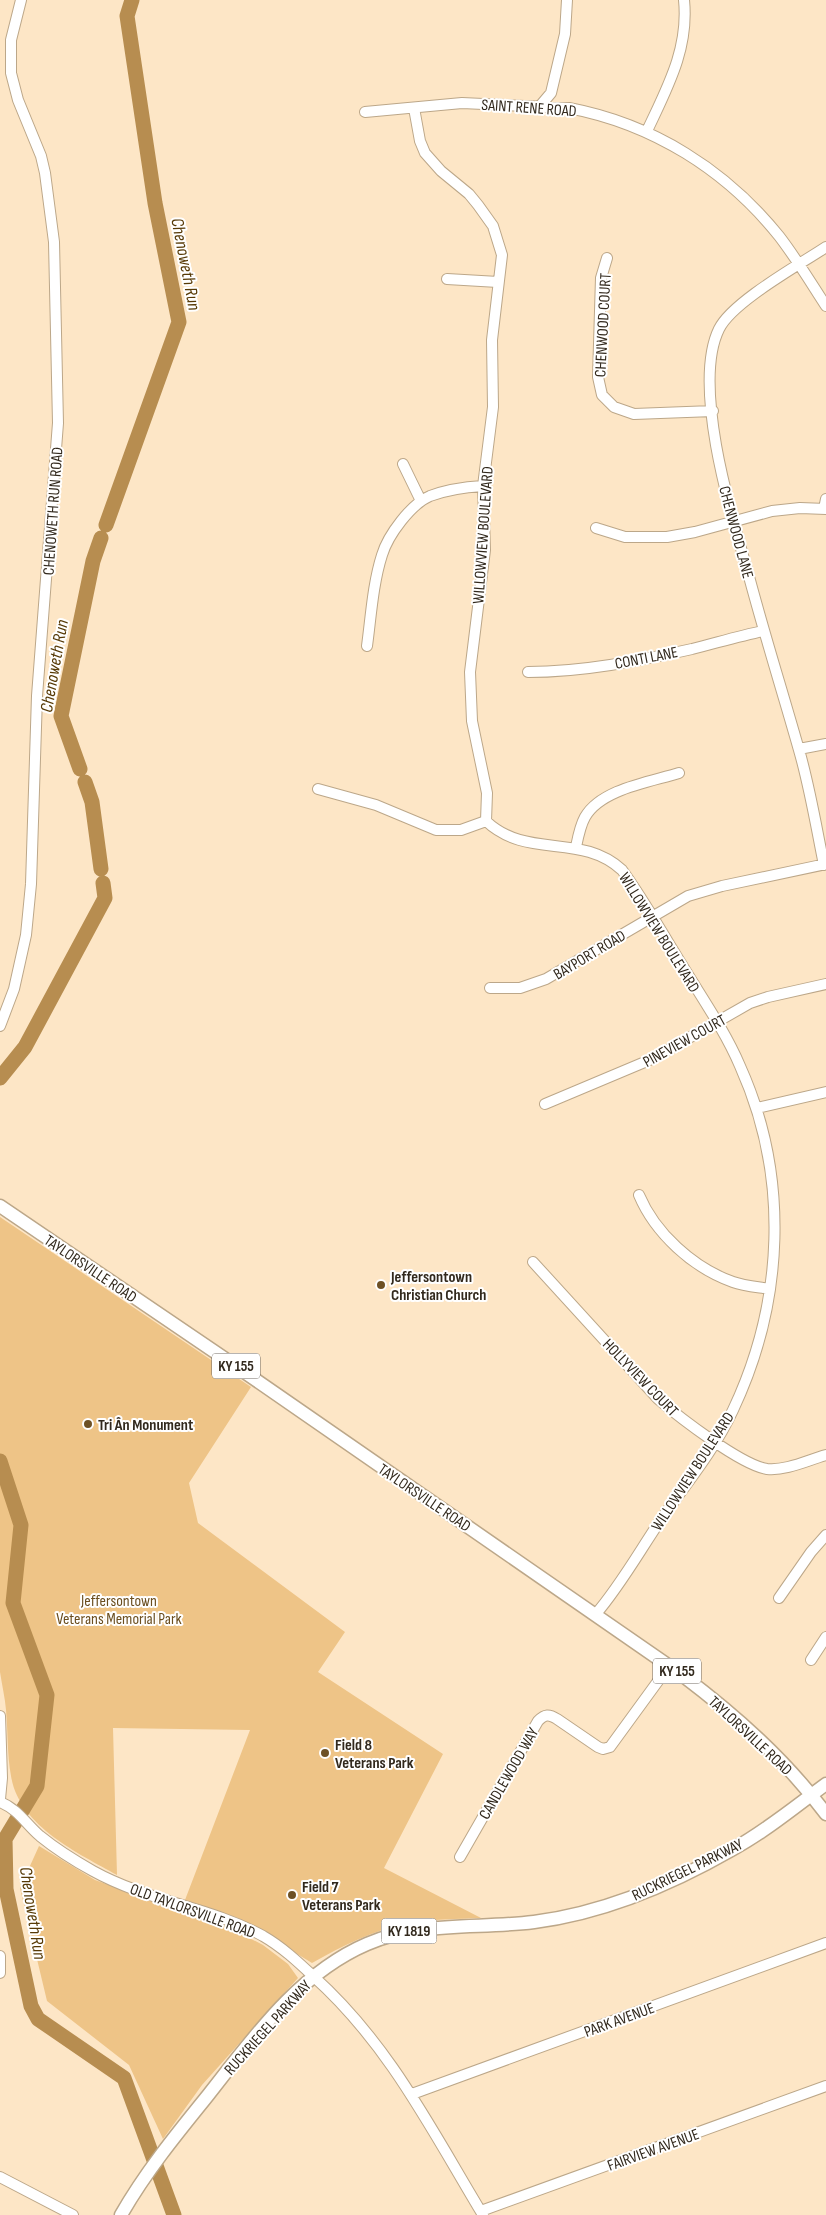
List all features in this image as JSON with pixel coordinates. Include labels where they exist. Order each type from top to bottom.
[{"type":"main road","name":"TAYLORSVILLE ROAD","points":[[0,1206],[240,1369],[669,1666],[725,1708],[754,1734],[811,1795],[826,1814]]},
{"type":"main road","name":"RUCKRIEGEL PARKWAY","points":[[121,2215],[162,2154],[275,2014],[313,1976],[342,1957],[366,1944],[395,1934],[424,1928],[536,1922],[578,1914],[621,1901],[662,1885],[735,1848],[826,1784]]},
{"type":"street","name":"CHENOWETH RUN ROAD","points":[[0,1026],[16,984],[26,935],[31,884],[37,696],[58,423],[54,242],[46,173],[18,100],[11,73],[11,40],[21,0]]},
{"type":"street","points":[[540,106],[551,93],[565,34],[567,0]]},
{"type":"street","points":[[647,131],[682,51],[685,28],[684,0]]},
{"type":"street","name":"SAINT RENE ROAD","points":[[365,112],[462,103],[540,106],[586,111],[647,131],[698,161],[730,184],[770,225],[826,306]]},
{"type":"street","name":"WILLOWVIEW BOULEVARD","points":[[414,108],[420,141],[425,153],[441,171],[469,194],[493,226],[502,255],[492,340],[494,408],[483,486],[485,550],[470,672],[472,721],[487,793],[486,821],[502,834],[525,843],[576,847],[604,856],[614,863],[628,879],[716,1021],[740,1066],[756,1108],[770,1165],[775,1248],[770,1289],[759,1343],[747,1378],[732,1412],[716,1441],[595,1615]]},
{"type":"street","name":"CHENWOOD LANE","points":[[825,864],[799,749],[763,631],[733,522],[717,454],[711,360],[714,340],[731,313],[746,300],[826,247]]},
{"type":"street","name":"CHENWOOD COURT","points":[[606,258],[601,278],[598,377],[602,395],[614,407],[634,414],[713,411]]},
{"type":"street","points":[[447,279],[498,282]]},
{"type":"street","points":[[403,464],[421,501]]},
{"type":"street","points":[[367,646],[381,555],[393,533],[421,501],[443,492],[483,486]]},
{"type":"street","points":[[596,528],[625,537],[667,537],[784,510],[825,506]]},
{"type":"street","name":"CONTI LANE","points":[[528,672],[555,672],[590,668],[692,649],[763,631]]},
{"type":"street","points":[[799,749],[826,744]]},
{"type":"street","points":[[576,847],[585,817],[602,799],[680,773]]},
{"type":"street","points":[[318,789],[376,805],[436,830],[461,830],[474,827],[486,821]]},
{"type":"street","name":"BAYPORT ROAD","points":[[490,988],[520,988],[546,980],[688,896],[709,889],[825,864]]},
{"type":"street","name":"PINEVIEW COURT","points":[[545,1104],[652,1060],[716,1021],[750,1003],[826,984]]},
{"type":"street","points":[[756,1108],[826,1092]]},
{"type":"street","points":[[639,1195],[650,1218],[683,1253],[703,1268],[734,1283],[770,1289]]},
{"type":"street","name":"HOLLYVIEW COURT","points":[[533,1262],[658,1399],[681,1419],[749,1463],[768,1469],[783,1468],[826,1455]]},
{"type":"street","points":[[779,1598],[811,1552],[826,1535]]},
{"type":"street","points":[[811,1660],[826,1637]]},
{"type":"street","name":"CANDLEWOOD WAY","points":[[460,1857],[542,1716],[550,1715],[598,1747],[606,1749],[614,1744],[669,1666]]},
{"type":"street","points":[[0,1716],[2,1778],[0,1800]]},
{"type":"street","name":"OLD TAYLORSVILLE ROAD","points":[[0,1800],[17,1812],[33,1830],[66,1854],[110,1879],[138,1891],[227,1921],[263,1936],[288,1952],[373,2038],[412,2094],[482,2213]]},
{"type":"street","name":"PARK AVENUE","points":[[412,2094],[826,1943]]},
{"type":"street","points":[[0,1956],[0,1973]]},
{"type":"street","name":"FAIRVIEW AVENUE","points":[[482,2213],[826,2086]]},
{"type":"street","points":[[0,2177],[74,2215]]},
{"type":"green space","name":"Jeffersontown Veterans Memorial Park","points":[[0,1217],[251,1387],[189,1483],[198,1523],[345,1632],[318,1672],[443,1754],[384,1868],[481,1918],[444,1919],[395,1926],[358,1939],[312,1963],[238,1918],[185,1900],[250,1730],[113,1728],[117,1875],[52,1836],[25,1809],[16,1794],[11,1776],[6,1705],[0,1672]]},
{"type":"green space","points":[[39,1846],[95,1880],[228,1927],[263,1945],[288,1964],[298,1978],[202,2085],[163,2139],[129,2065],[47,2001],[20,1888]]},
{"type":"waterway","name":"Chenoweth Run","points":[[106,525],[179,322],[155,203],[127,16],[132,0]]},
{"type":"waterway","name":"Chenoweth Run","points":[[80,769],[61,716],[93,561],[101,538]]},
{"type":"waterway","name":"Chenoweth Run","points":[[85,782],[92,802],[101,869]]},
{"type":"waterway","name":"Chenoweth Run","points":[[0,1078],[25,1047],[105,898],[103,883]]},
{"type":"waterway","name":"Chenoweth Run","points":[[0,1461],[21,1525],[13,1603],[47,1695],[37,1786],[5,1839],[6,1889],[31,2006],[38,2019],[124,2078],[174,2215]]},
{"type":"place","name":"Jeffersontown Christian Church","points":[[381,1285]]},
{"type":"place","name":"Tri Ân Monument","points":[[88,1424]]},
{"type":"place","name":"Field 8 Veterans Park","points":[[325,1753]]},
{"type":"place","name":"Field 7 Veterans Park","points":[[292,1895]]}]
